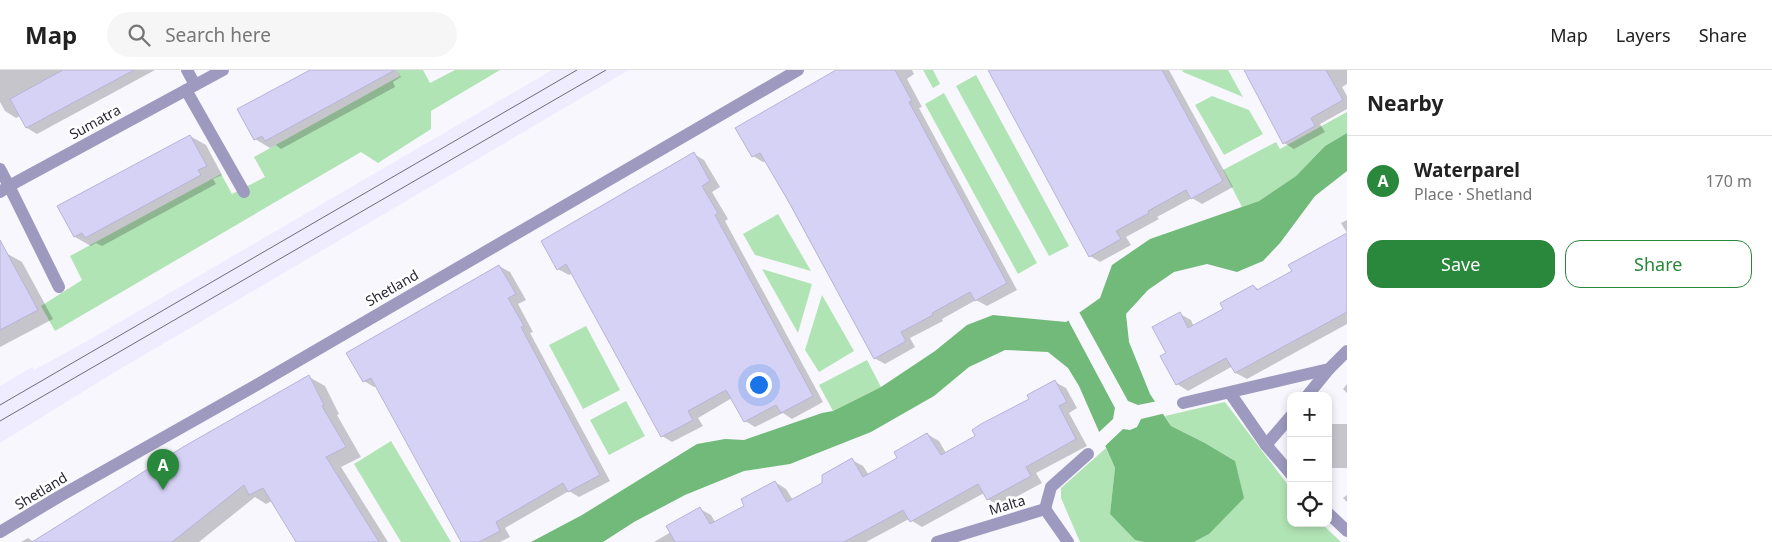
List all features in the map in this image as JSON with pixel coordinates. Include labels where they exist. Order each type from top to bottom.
[{"type":"street","points":[[187,70],[191,88],[244,192]]},
{"type":"street","name":"Sumatra","points":[[5,189],[223,70]]},
{"type":"street","name":"Shetland","points":[[0,532],[798,70]]},
{"type":"street","points":[[0,169],[5,189],[59,287]]},
{"type":"street","points":[[1310,392],[1347,351]]},
{"type":"street","points":[[1183,403],[1329,369]]},
{"type":"street","points":[[1230,393],[1266,445],[1287,469]]},
{"type":"street","points":[[1266,445],[1287,421]]},
{"type":"street","name":"Malta","points":[[937,542],[1045,508],[1051,488],[1088,454]]},
{"type":"street","points":[[1045,508],[1068,542]]},
{"type":"street","points":[[1332,517],[1347,531]]},
{"type":"shaded area","points":[[397,70],[423,70],[430,83],[455,70],[500,70],[431,111],[431,129],[378,163],[361,152],[55,331],[41,306],[82,280],[70,256],[221,174],[232,194],[265,177],[254,157],[400,76]]},
{"type":"shaded area","points":[[552,70],[629,70],[110,375],[0,443],[0,386],[32,367],[34,370],[89,340]]},
{"type":"shaded area","points":[[923,70],[933,70],[940,84],[933,88]]},
{"type":"shaded area","points":[[1182,70],[1228,70],[1243,97],[1183,72]]},
{"type":"shaded area","points":[[976,75],[1069,246],[1049,256],[956,86]]},
{"type":"shaded area","points":[[944,93],[1037,263],[1018,274],[925,104]]},
{"type":"shaded area","points":[[1212,96],[1249,110],[1263,134],[1224,155],[1195,105]]},
{"type":"shaded area","points":[[1347,112],[1347,133],[1325,146],[1296,176],[1259,201],[1242,207],[1223,170],[1276,142],[1280,149]]},
{"type":"shaded area","points":[[1347,133],[1347,171],[1315,196],[1280,243],[1263,261],[1237,272],[1207,264],[1174,272],[1148,290],[1126,314],[1129,342],[1150,394],[1171,426],[1235,461],[1244,498],[1209,534],[1194,542],[1144,542],[1135,540],[1110,514],[1115,468],[1079,386],[1068,368],[1048,352],[1005,350],[969,367],[934,396],[871,432],[790,464],[744,471],[685,495],[634,522],[603,542],[531,542],[582,515],[697,444],[725,439],[744,440],[822,413],[833,411],[881,387],[935,351],[967,325],[993,315],[1066,322],[1100,298],[1112,265],[1150,239],[1259,201],[1296,176],[1325,146]]},
{"type":"shaded area","points":[[778,214],[811,271],[755,255],[743,234]]},
{"type":"shaded area","points":[[762,269],[812,284],[798,333]]},
{"type":"shaded area","points":[[822,295],[854,351],[819,372],[805,350]]},
{"type":"shaded area","points":[[586,326],[620,390],[583,409],[549,345]]},
{"type":"shaded area","points":[[867,360],[881,387],[833,411],[819,385]]},
{"type":"shaded area","points":[[626,401],[645,436],[609,455],[590,420]]},
{"type":"shaded area","points":[[1225,402],[1287,484],[1287,527],[1325,527],[1341,542],[1194,542],[1209,534],[1235,461],[1171,426],[1165,416]]},
{"type":"shaded area","points":[[391,441],[451,542],[401,542],[354,464]]},
{"type":"shaded area","points":[[1106,448],[1115,468],[1110,514],[1135,540],[1144,542],[1080,542],[1061,498],[1061,488]]},
{"type":"pier","points":[[1078,310],[1128,401],[1138,405],[1158,401],[1166,413],[1141,419],[1137,427],[1130,430],[1123,429],[1103,448],[1097,434],[1113,419],[1115,408],[1067,318]]},
{"type":"building","points":[[63,70],[134,70],[26,128],[10,99]]},
{"type":"building","points":[[310,70],[395,70],[265,141],[262,136],[254,140],[237,109]]},
{"type":"building","points":[[836,70],[895,70],[912,101],[909,102],[1007,283],[975,301],[970,292],[932,313],[933,315],[901,332],[906,341],[874,359],[790,204],[760,153],[752,157],[735,128]]},
{"type":"building","points":[[988,70],[1162,70],[1223,181],[1191,199],[1186,190],[1148,211],[1149,213],[1116,231],[1121,239],[1089,257]]},
{"type":"building","points":[[1244,70],[1326,70],[1343,100],[1311,118],[1315,126],[1283,144]]},
{"type":"building","points":[[190,135],[207,166],[198,170],[201,175],[85,238],[82,233],[74,237],[57,206]]},
{"type":"building","points":[[694,152],[710,181],[702,186],[718,213],[715,215],[813,396],[781,413],[776,405],[744,422],[726,390],[688,411],[693,420],[661,437],[566,264],[557,270],[541,241]]},
{"type":"building","points":[[1347,233],[1347,312],[1235,373],[1226,358],[1176,385],[1160,356],[1166,353],[1152,327],[1180,312],[1188,328],[1223,309],[1220,303],[1253,285],[1257,290],[1292,271],[1288,265]]},
{"type":"building","points":[[0,240],[38,310],[0,330]]},
{"type":"building","points":[[499,265],[516,294],[508,298],[524,326],[521,327],[600,475],[568,492],[563,483],[496,522],[500,531],[479,542],[461,542],[371,378],[363,382],[346,353]]},
{"type":"building","points":[[309,375],[324,405],[322,406],[346,447],[326,457],[379,542],[296,542],[263,488],[249,495],[244,485],[172,542],[32,542],[183,447]]},
{"type":"building","points":[[1055,380],[1067,402],[1059,406],[1076,439],[1026,467],[1031,476],[987,500],[978,484],[910,522],[903,510],[844,542],[675,542],[666,526],[700,507],[710,524],[744,506],[741,499],[775,481],[787,502],[822,483],[822,475],[852,458],[863,477],[897,458],[894,452],[927,433],[941,455],[975,436],[972,430],[981,424],[1029,399],[1027,395]]},
{"type":"tram line","points":[[0,405],[577,70]]},
{"type":"tram line","points":[[0,421],[606,70]]},
{"type":"place","name":"Waterparel","points":[[163,490]]}]
